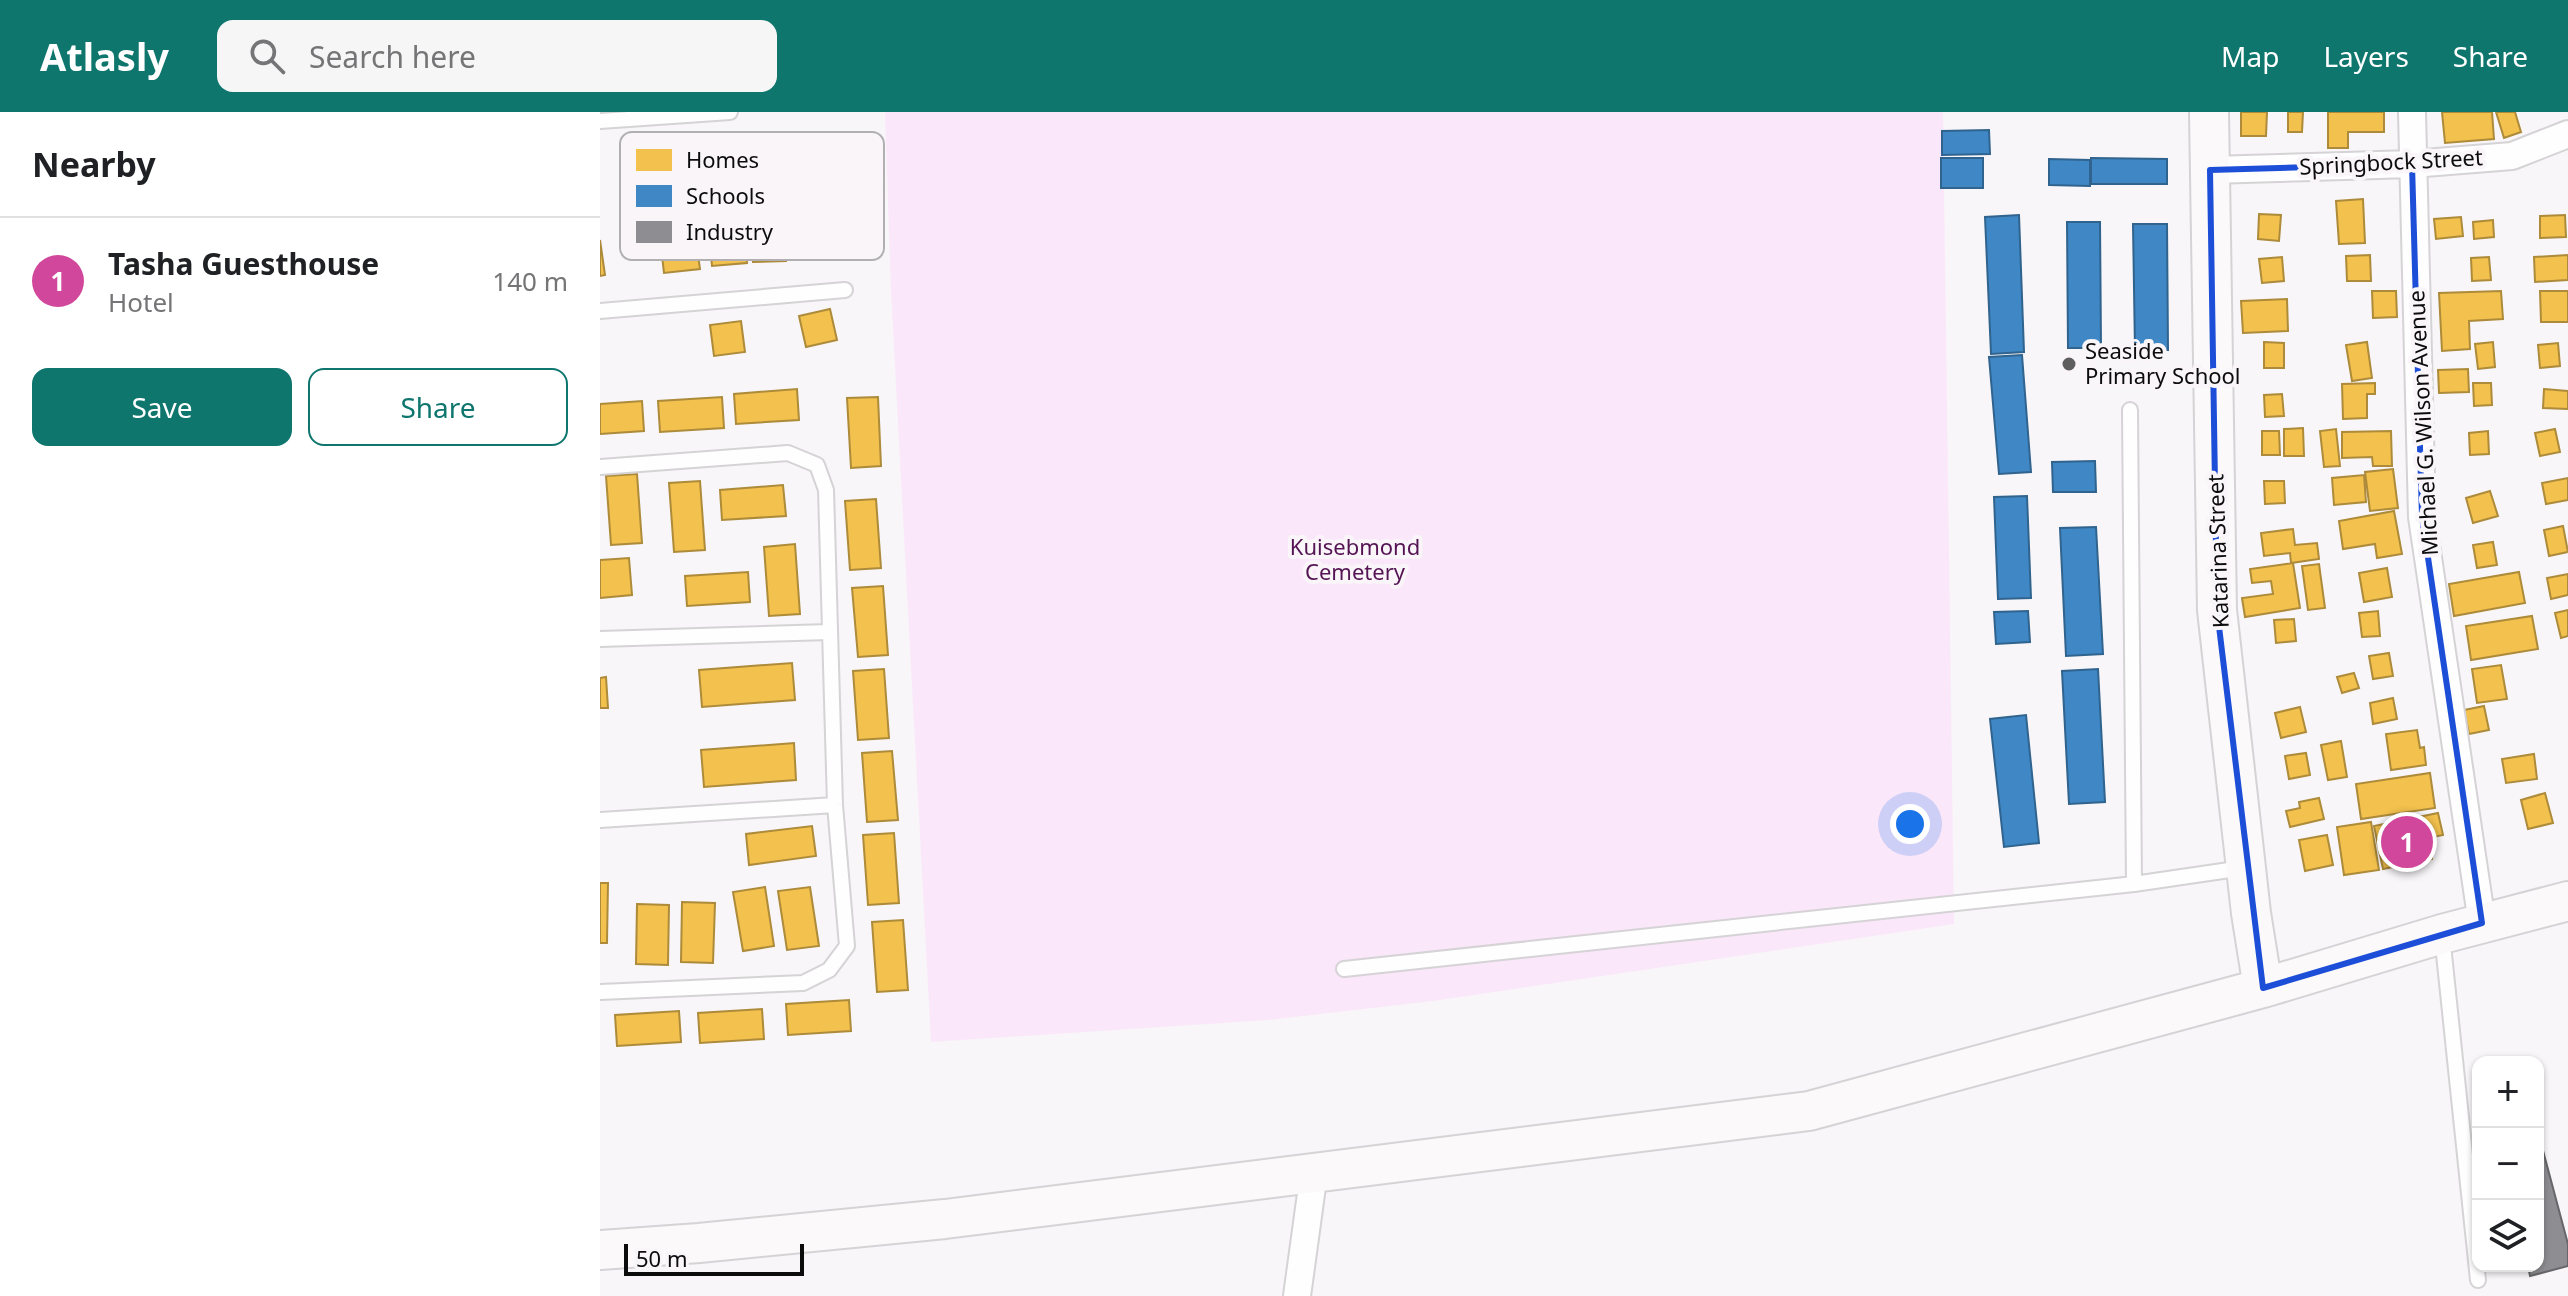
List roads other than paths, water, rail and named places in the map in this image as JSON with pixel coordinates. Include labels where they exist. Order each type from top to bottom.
[{"type":"street","name":"Katarina Street","points":[[2209,112],[2217,610],[2251,913],[2263,988]]},
{"type":"street","name":"Michael G. Wilson Avenue","points":[[2412,112],[2422,517],[2482,923]]},
{"type":"street","name":"Springbock Street","points":[[2210,170],[2412,164],[2512,156],[2568,134]]},
{"type":"street","points":[[600,1250],[945,1219],[1809,1111],[2263,988],[2442,934],[2568,901]]},
{"type":"street","points":[[1297,1296],[1314,1172]]},
{"type":"lane","points":[[600,121],[730,112]]},
{"type":"lane","points":[[600,311],[845,290]]},
{"type":"lane","points":[[2130,410],[2134,884]]},
{"type":"lane","points":[[600,467],[788,453],[817,465],[826,490],[835,805],[847,946],[829,970],[803,983],[600,992]]},
{"type":"lane","points":[[600,639],[829,632]]},
{"type":"lane","points":[[600,820],[835,805]]},
{"type":"lane","points":[[1344,969],[2134,884],[2247,867]]},
{"type":"lane","points":[[2442,934],[2478,1280]]},
{"type":"place","name":"Seaside Primary School","points":[[2069,364]]},
{"type":"place","name":"Tasha Guesthouse","points":[[2407,842]]},
{"type":"park label","name":"Kuisebmond Cemetery","points":[[1355,560]]}]
